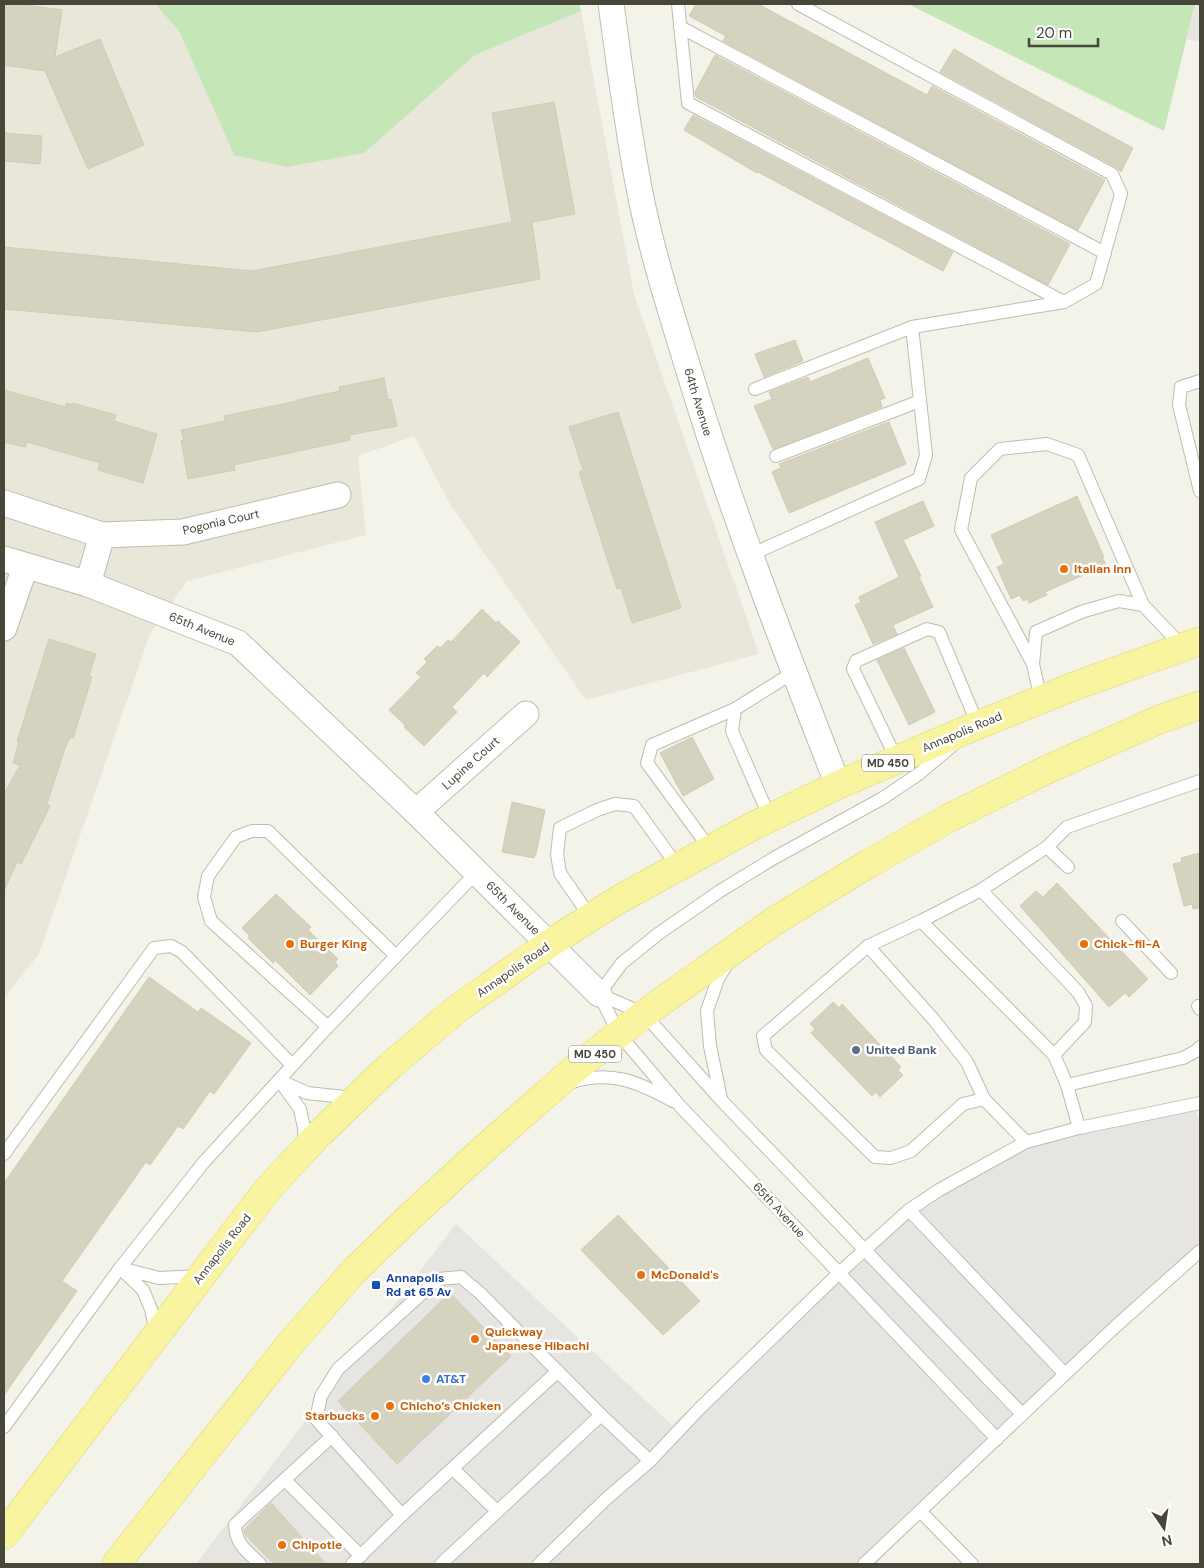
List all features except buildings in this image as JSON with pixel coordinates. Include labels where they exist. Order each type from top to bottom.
[{"type":"main road","name":"Annapolis Road","points":[[6,1527],[157,1335],[267,1190],[356,1098],[390,1066],[457,1009],[549,944],[618,900],[770,818],[838,785],[975,726],[1191,644]]},
{"type":"main road","name":"MD 450","points":[[116,1564],[290,1344],[354,1271],[413,1214],[552,1089],[644,1014],[773,922],[868,864],[949,818],[1052,767],[1158,720],[1200,705]]},
{"type":"street","name":"64th Avenue","points":[[610,4],[640,189],[655,255],[704,421],[750,555],[838,785]]},
{"type":"street","name":"Pogonia Court","points":[[4,503],[102,534],[183,532],[338,495]]},
{"type":"street","points":[[88,584],[102,534]]},
{"type":"street","points":[[4,628],[15,563]]},
{"type":"street","name":"65th Avenue","points":[[15,563],[88,584],[238,643],[416,812],[599,994]]},
{"type":"street","name":"Lupine Court","points":[[416,812],[526,714]]},
{"type":"lane","points":[[678,4],[688,103],[1064,302]]},
{"type":"lane","points":[[756,389],[912,328],[1064,302],[1096,284],[1121,194],[1112,174],[798,4]]},
{"type":"lane","points":[[680,27],[1104,253]]},
{"type":"lane","points":[[750,555],[919,479],[926,455],[912,328]]},
{"type":"lane","points":[[1200,381],[1181,387],[1179,405],[1200,491]]},
{"type":"lane","points":[[776,456],[920,400]]},
{"type":"lane","points":[[1041,700],[1033,664],[961,530],[971,478],[1000,449],[1047,444],[1078,455],[1143,605],[1191,644]]},
{"type":"lane","points":[[1033,664],[1036,632],[1081,612],[1119,601],[1143,605]]},
{"type":"lane","points":[[897,760],[854,669],[856,661],[915,633],[927,629],[939,632],[975,726],[920,773],[883,798],[774,858],[720,891],[658,934],[622,963],[599,994],[644,1014],[722,1101],[1022,1414]]},
{"type":"lane","points":[[710,849],[647,763],[652,745],[735,710],[794,672]]},
{"type":"lane","points":[[735,710],[732,731],[770,818]]},
{"type":"lane","points":[[984,1099],[964,1104],[911,1151],[891,1158],[875,1156],[766,1050],[763,1036],[868,946],[982,890],[1047,847],[1067,827],[1200,781]]},
{"type":"lane","points":[[591,918],[560,874],[557,854],[560,828],[597,810],[615,804],[634,806],[678,867]]},
{"type":"lane","points":[[328,1027],[211,921],[204,897],[208,876],[236,837],[252,831],[268,831],[396,956]]},
{"type":"lane","points":[[1047,847],[1068,867]]},
{"type":"lane","points":[[5,1422],[120,1268],[204,1162],[292,1065],[477,872]]},
{"type":"lane","points":[[982,890],[1078,992],[1086,1006],[1085,1022],[1054,1055]]},
{"type":"lane","points":[[920,921],[1054,1055],[1067,1085],[1079,1128]]},
{"type":"lane","points":[[1122,921],[1171,973]]},
{"type":"lane","points":[[4,1154],[154,948],[170,946],[182,952],[292,1065]]},
{"type":"lane","points":[[868,946],[934,1020],[968,1062],[984,1099],[1026,1142]]},
{"type":"lane","points":[[722,1101],[715,1077],[707,1011],[718,979],[738,947]]},
{"type":"lane","name":"65th Avenue","points":[[599,994],[619,1034],[680,1105],[997,1439]]},
{"type":"lane","points":[[1067,1085],[1183,1058],[1200,1048]]},
{"type":"lane","points":[[552,1089],[594,1077],[610,1078],[630,1081],[680,1105]]},
{"type":"lane","points":[[279,1080],[307,1093],[356,1098]]},
{"type":"lane","points":[[279,1080],[300,1108],[304,1128],[305,1149]]},
{"type":"lane","points":[[539,1564],[606,1499],[650,1461],[699,1409],[839,1273],[909,1210],[938,1190],[1026,1142],[1079,1128],[1200,1102]]},
{"type":"lane","points":[[909,1210],[1065,1374]]},
{"type":"lane","points":[[864,1564],[1116,1326],[1200,1251]]},
{"type":"lane","points":[[120,1268],[159,1278],[200,1276]]},
{"type":"lane","points":[[120,1268],[143,1290],[151,1309],[157,1335]]},
{"type":"lane","points":[[402,1516],[316,1419],[321,1396],[338,1369],[438,1279],[461,1277],[480,1293],[601,1415],[650,1461]]},
{"type":"lane","points":[[285,1480],[357,1560],[558,1371]]},
{"type":"lane","points":[[441,1564],[601,1415]]},
{"type":"lane","points":[[260,1564],[236,1537],[235,1525],[332,1436]]},
{"type":"lane","points":[[453,1469],[497,1511]]},
{"type":"lane","points":[[920,1511],[972,1564]]},
{"type":"shaded area","points":[[4,4],[155,4],[179,31],[234,155],[428,95],[475,55],[581,11],[634,294],[759,654],[586,700],[450,504],[414,436],[358,456],[366,535],[187,581],[150,634],[39,954],[4,998]]},
{"type":"shaded area","points":[[1195,4],[1200,4],[1200,42],[1186,39]]},
{"type":"shaded area","points":[[1189,1105],[1200,1118],[1200,1248],[1065,1374],[876,1564],[196,1564],[456,1224],[672,1425],[909,1210],[1026,1142]]},
{"type":"green space","points":[[155,4],[579,4],[581,11],[475,55],[364,153],[286,167],[234,155],[179,31]]},
{"type":"green space","points":[[908,4],[1195,4],[1164,131]]},
{"type":"place","name":"Italian Inn","points":[[1064,569]]},
{"type":"place","name":"Burger King","points":[[290,944]]},
{"type":"place","name":"Chick-fil-A","points":[[1084,944]]},
{"type":"place","name":"United Bank","points":[[856,1050]]},
{"type":"place","name":"McDonald's","points":[[641,1275]]},
{"type":"place","name":"Annapolis Rd at 65 Av","points":[[376,1285]]},
{"type":"place","name":"Quickway Japanese Hibachi","points":[[475,1339]]},
{"type":"place","name":"AT&T","points":[[426,1379]]},
{"type":"place","name":"Chicho’s Chicken","points":[[390,1406]]},
{"type":"place","name":"Starbucks","points":[[375,1416]]},
{"type":"place","name":"Chipotle","points":[[282,1545]]}]
